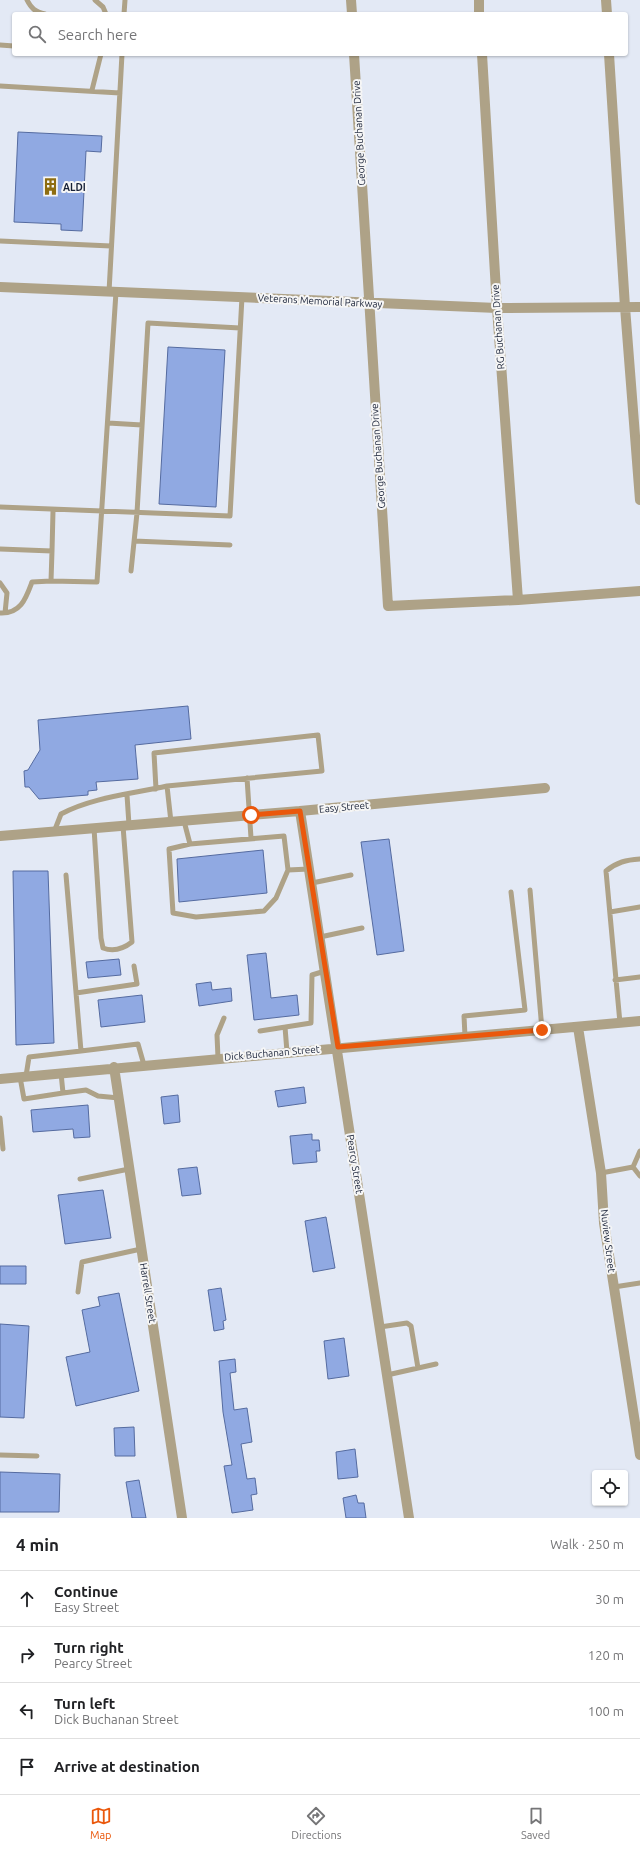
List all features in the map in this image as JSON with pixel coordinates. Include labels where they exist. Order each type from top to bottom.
[{"type":"street","points":[[351,0],[352,12]]},
{"type":"street","points":[[479,0],[479,12]]},
{"type":"street","points":[[606,0],[607,12]]},
{"type":"street","name":"George Buchanan Drive","points":[[354,56],[368,303],[388,606],[518,600],[640,591]]},
{"type":"street","name":"RG Buchanan Drive","points":[[482,56],[497,308],[518,600]]},
{"type":"street","points":[[609,56],[625,307],[640,500]]},
{"type":"street","name":"Veterans Memorial Parkway","points":[[0,287],[497,308],[640,306]]},
{"type":"street","name":"Easy Street","points":[[0,836],[300,811],[545,788]]},
{"type":"street","name":"Pearcy Street","points":[[300,811],[338,1047],[409,1518]]},
{"type":"street","name":"Dick Buchanan Street","points":[[0,1079],[114,1067],[338,1047],[640,1022]]},
{"type":"street","name":"Nuview Street","points":[[578,1027],[601,1173],[604,1223],[640,1455]]},
{"type":"street","name":"Harrell Street","points":[[114,1067],[182,1518]]},
{"type":"lane","points":[[27,0],[31,8],[37,12]]},
{"type":"lane","points":[[94,0],[103,7],[105,12]]},
{"type":"lane","points":[[124,12],[125,0]]},
{"type":"lane","points":[[0,45],[12,46]]},
{"type":"lane","points":[[92,90],[100,56]]},
{"type":"lane","points":[[3,613],[23,604],[32,582],[97,582],[108,423],[112,292],[111,246],[122,56]]},
{"type":"lane","points":[[0,86],[92,90],[120,93]]},
{"type":"lane","points":[[0,241],[111,246]]},
{"type":"lane","points":[[0,507],[53,511],[102,511],[230,516],[242,297]]},
{"type":"lane","points":[[131,571],[137,512],[148,323],[240,328]]},
{"type":"lane","points":[[108,423],[142,425]]},
{"type":"lane","points":[[51,581],[53,511]]},
{"type":"lane","points":[[134,542],[230,545]]},
{"type":"lane","points":[[0,549],[52,551]]},
{"type":"lane","points":[[0,583],[8,592],[3,613]]},
{"type":"lane","points":[[54,832],[61,814],[77,805],[156,789],[167,786],[322,771],[318,735],[154,753],[156,789]]},
{"type":"lane","points":[[247,778],[251,815],[251,838]]},
{"type":"lane","points":[[167,786],[171,822]]},
{"type":"lane","points":[[94,828],[101,938],[103,948],[110,951],[125,948],[132,942],[126,826],[127,795]]},
{"type":"lane","points":[[184,821],[190,844]]},
{"type":"lane","points":[[284,836],[288,870],[276,898],[264,911],[196,918],[173,913],[169,849],[190,844],[251,838],[284,836]]},
{"type":"lane","points":[[620,1023],[606,871],[615,863],[640,859]]},
{"type":"lane","points":[[288,870],[310,869]]},
{"type":"lane","points":[[66,875],[81,1051]]},
{"type":"lane","points":[[312,883],[351,875]]},
{"type":"lane","points":[[530,890],[542,1030]]},
{"type":"lane","points":[[465,1036],[464,1016],[525,1010],[511,892]]},
{"type":"lane","points":[[610,912],[640,907]]},
{"type":"lane","points":[[320,937],[362,928]]},
{"type":"lane","points":[[76,993],[137,984],[134,966]]},
{"type":"lane","points":[[260,1031],[311,1023],[312,975],[326,971]]},
{"type":"lane","points":[[616,980],[640,977]]},
{"type":"lane","points":[[218,1058],[217,1035],[224,1018]]},
{"type":"lane","points":[[285,1027],[287,1052]]},
{"type":"lane","points":[[119,1098],[98,1096],[86,1090],[24,1099],[23,1076],[29,1057],[138,1044],[144,1065]]},
{"type":"lane","points":[[61,1073],[63,1093]]},
{"type":"lane","points":[[0,1118],[3,1149]]},
{"type":"lane","points":[[632,1167],[640,1151]]},
{"type":"lane","points":[[601,1173],[632,1167]]},
{"type":"lane","points":[[632,1167],[640,1176]]},
{"type":"lane","points":[[80,1179],[129,1169]]},
{"type":"lane","points":[[78,1292],[82,1262],[141,1249]]},
{"type":"lane","points":[[614,1287],[640,1283]]},
{"type":"lane","points":[[380,1327],[407,1323],[411,1326],[418,1368]]},
{"type":"lane","points":[[387,1375],[436,1364]]},
{"type":"lane","points":[[0,1455],[36,1456]]},
{"type":"building","name":"ALDI","points":[[18,132],[102,136],[101,152],[86,151],[82,231],[61,230],[61,224],[14,222]]},
{"type":"building","points":[[168,347],[225,350],[216,507],[159,504]]},
{"type":"building","points":[[188,706],[191,739],[135,745],[138,779],[96,782],[97,790],[88,791],[88,795],[39,799],[29,787],[25,787],[24,771],[28,770],[40,750],[38,720]]},
{"type":"building","points":[[389,839],[404,951],[377,955],[361,842]]},
{"type":"building","points":[[263,850],[267,893],[179,902],[177,859]]},
{"type":"building","points":[[13,871],[48,871],[54,1043],[16,1045]]},
{"type":"building","points":[[266,953],[271,998],[297,995],[299,1015],[254,1020],[247,955]]},
{"type":"building","points":[[119,959],[121,975],[88,978],[86,962]]},
{"type":"building","points":[[211,982],[212,990],[231,988],[232,1001],[199,1006],[196,984]]},
{"type":"building","points":[[142,995],[145,1022],[101,1027],[98,1000]]},
{"type":"building","points":[[304,1087],[306,1103],[278,1107],[275,1091]]},
{"type":"building","points":[[178,1095],[180,1122],[164,1124],[161,1097]]},
{"type":"building","points":[[88,1105],[90,1137],[74,1138],[73,1129],[33,1132],[31,1110]]},
{"type":"building","points":[[312,1134],[312,1140],[319,1140],[320,1151],[316,1151],[317,1162],[293,1164],[290,1136]]},
{"type":"building","points":[[197,1167],[201,1194],[182,1196],[178,1169]]},
{"type":"building","points":[[103,1190],[111,1238],[65,1244],[58,1195]]},
{"type":"building","points":[[326,1217],[335,1268],[313,1272],[305,1221]]},
{"type":"building","points":[[0,1266],[26,1266],[26,1284],[0,1284]]},
{"type":"building","points":[[221,1288],[226,1320],[223,1321],[224,1329],[214,1331],[208,1290]]},
{"type":"building","points":[[119,1293],[139,1391],[76,1406],[66,1357],[90,1352],[82,1310],[100,1306],[98,1297]]},
{"type":"building","points":[[0,1324],[29,1326],[24,1418],[0,1417]]},
{"type":"building","points":[[344,1338],[349,1376],[328,1379],[324,1341]]},
{"type":"building","points":[[235,1359],[236,1372],[230,1373],[234,1410],[247,1408],[252,1442],[241,1444],[247,1479],[255,1478],[257,1494],[251,1495],[253,1510],[232,1513],[224,1466],[232,1465],[223,1412],[219,1361]]},
{"type":"building","points":[[134,1427],[135,1456],[115,1456],[114,1428]]},
{"type":"building","points":[[355,1449],[358,1477],[338,1479],[336,1452]]},
{"type":"building","points":[[0,1472],[60,1474],[59,1512],[0,1512]]},
{"type":"building","points":[[139,1480],[146,1518],[132,1518],[126,1482]]},
{"type":"building","points":[[356,1495],[358,1503],[364,1503],[366,1518],[346,1518],[343,1498]]},
{"type":"place","name":"ALDI","points":[[50,187]]},
{"type":"route","points":[[251,815],[300,811],[338,1047],[542,1030]]}]
